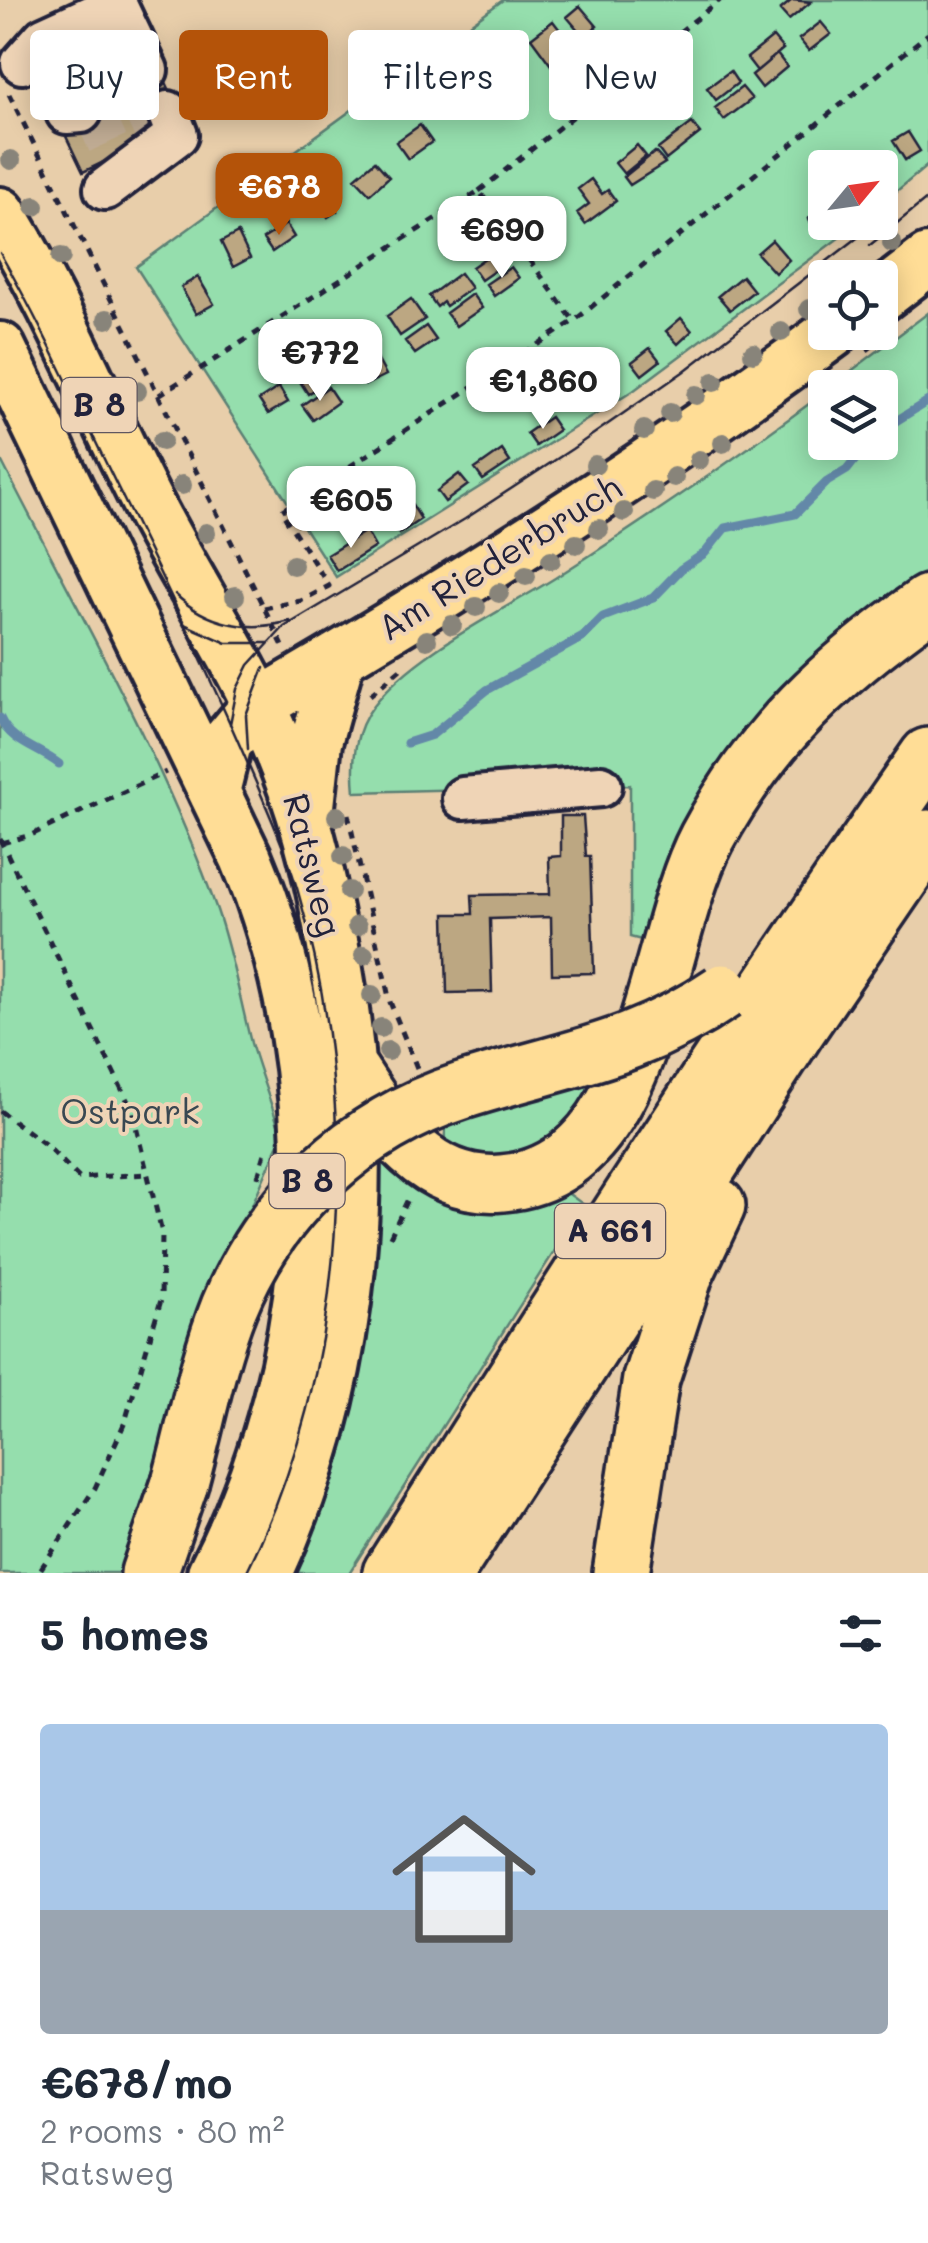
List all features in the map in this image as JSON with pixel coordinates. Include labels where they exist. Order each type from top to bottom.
[{"type":"highway","points":[[352,1073],[400,1141],[425,1163],[446,1173],[489,1184],[516,1182],[569,1157],[591,1138],[612,1110],[629,1074],[687,882],[730,802],[806,698],[840,666],[928,603]]},
{"type":"highway","name":"A 661","points":[[391,1573],[537,1341],[833,892],[928,756]]},
{"type":"highway","name":"A 661","points":[[445,1573],[796,1030],[928,838]]},
{"type":"highway","points":[[149,1573],[180,1482],[228,1311],[244,1273],[278,1218],[327,1166],[361,1142],[442,1099],[633,1042],[690,1015],[723,992],[833,892]]},
{"type":"highway","points":[[620,1573],[640,1436],[666,1326],[685,1274],[796,1030]]},
{"type":"main road","name":"Ratsweg","points":[[0,212],[46,293],[149,507],[258,705],[307,824],[336,960],[352,1073],[354,1222],[343,1324],[311,1459],[267,1573]]},
{"type":"main road","points":[[898,283],[928,260]]},
{"type":"main road","name":"Ratsweg","points":[[0,348],[158,674],[195,788],[261,894],[286,976],[299,1048],[307,1150],[301,1271],[286,1365],[259,1463],[214,1573]]},
{"type":"main road","name":"Am Riederbruch","points":[[195,788],[258,705],[315,660],[647,464],[808,350]]},
{"type":"main road","points":[[307,824],[316,742],[315,660]]},
{"type":"main road","points":[[158,674],[222,706],[258,705]]},
{"type":"lane","points":[[15,78],[44,38],[116,6],[138,134]]},
{"type":"lane","points":[[463,798],[601,786]]},
{"type":"path","points":[[159,395],[479,191],[720,0]]},
{"type":"path","points":[[264,608],[301,601],[329,586],[281,511],[574,321],[928,34]]},
{"type":"path","points":[[15,78],[159,395],[264,608],[315,660]]},
{"type":"path","points":[[479,191],[574,321]]},
{"type":"path","points":[[160,755],[168,770],[195,788]]},
{"type":"path","points":[[38,1573],[94,1488],[126,1422],[161,1300],[162,1232],[132,1110],[1,841],[31,835],[168,770]]},
{"type":"path","points":[[0,1111],[46,1145],[79,1178],[148,1174]]},
{"type":"path","points":[[254,1188],[268,1144]]},
{"type":"green space","points":[[503,0],[928,0],[928,165],[898,190],[898,150],[808,150],[808,240],[836,240],[633,391],[336,577],[136,267],[348,113],[348,120],[529,120],[529,30],[462,30]]},
{"type":"green space","points":[[928,313],[928,583],[649,942],[630,937],[630,785],[355,792],[356,746],[362,725],[374,705],[411,668],[624,533],[808,404],[808,460],[898,460],[898,370],[853,370],[879,350],[898,350],[898,336]]},
{"type":"green space","name":"Ostpark","points":[[0,458],[116,681],[195,852],[222,927],[251,1043],[282,1137],[204,1314],[119,1573],[0,1573]]},
{"type":"green space","points":[[602,1078],[555,1141],[487,1161],[444,1147],[446,1119]]},
{"type":"green space","points":[[369,1157],[562,1189],[584,1205],[349,1573],[283,1573]]},
{"type":"building","points":[[792,0],[811,2],[789,20],[780,10]]},
{"type":"building","points":[[580,6],[597,26],[578,30],[567,17]]},
{"type":"building","points":[[109,16],[116,30],[80,30]]},
{"type":"building","points":[[553,21],[560,30],[549,30],[549,62],[531,38]]},
{"type":"building","points":[[821,22],[831,34],[809,51],[799,39]]},
{"type":"building","points":[[773,37],[783,49],[757,71],[747,58]]},
{"type":"building","points":[[777,54],[787,67],[762,88],[752,75]]},
{"type":"building","points":[[159,67],[178,108],[159,117]]},
{"type":"building","points":[[730,71],[738,83],[716,100],[707,88]]},
{"type":"building","points":[[742,87],[752,99],[724,120],[715,108]]},
{"type":"building","points":[[158,120],[164,133],[83,172],[64,132],[86,122]]},
{"type":"building","points":[[692,123],[700,133],[666,160],[658,149]]},
{"type":"building","points":[[420,125],[432,142],[408,159],[396,142]]},
{"type":"building","points":[[908,132],[920,151],[905,160],[893,141]]},
{"type":"building","points":[[637,145],[646,156],[624,174],[615,163]]},
{"type":"building","points":[[655,152],[665,163],[630,185],[624,177]]},
{"type":"building","points":[[375,161],[389,177],[370,194],[355,178]]},
{"type":"building","points":[[591,179],[602,194],[608,190],[616,201],[585,224],[577,213],[589,204],[578,189]]},
{"type":"building","points":[[323,187],[337,211],[328,217],[312,193]]},
{"type":"building","points":[[550,204],[564,221],[542,239],[528,222]]},
{"type":"building","points":[[286,224],[294,237],[272,252],[263,239]]},
{"type":"building","points":[[556,232],[565,243],[547,257],[538,246]]},
{"type":"building","points":[[238,233],[250,258],[233,267],[221,242]]},
{"type":"building","points":[[772,240],[789,260],[775,273],[757,253]]},
{"type":"building","points":[[498,249],[507,262],[481,280],[472,267]]},
{"type":"building","points":[[511,267],[519,278],[494,296],[486,284]]},
{"type":"building","points":[[460,273],[471,288],[446,306],[443,302],[437,307],[429,296]]},
{"type":"building","points":[[742,276],[754,291],[730,310],[718,296]]},
{"type":"building","points":[[198,277],[214,304],[196,314],[181,287]]},
{"type":"building","points":[[472,294],[482,308],[456,326],[446,313]]},
{"type":"building","points":[[411,299],[425,319],[400,336],[387,316]]},
{"type":"building","points":[[681,318],[692,331],[678,344],[666,331]]},
{"type":"building","points":[[426,326],[436,340],[415,354],[405,341]]},
{"type":"building","points":[[367,336],[375,348],[354,362],[346,349]]},
{"type":"building","points":[[650,348],[660,361],[642,375],[632,362]]},
{"type":"building","points":[[376,357],[386,375],[365,385],[356,367]]},
{"type":"building","points":[[312,360],[326,382],[308,394],[294,372]]},
{"type":"building","points":[[279,387],[288,402],[268,414],[259,400]]},
{"type":"building","points":[[328,387],[338,402],[313,420],[302,405]]},
{"type":"building","points":[[550,417],[559,430],[536,446],[527,433]]},
{"type":"building","points":[[502,450],[510,462],[483,480],[475,469]]},
{"type":"building","points":[[459,474],[468,485],[445,502],[437,491]]},
{"type":"building","points":[[411,503],[421,519],[399,534],[389,518]]},
{"type":"building","points":[[366,531],[375,547],[337,571],[327,555]]},
{"type":"building","points":[[561,816],[583,816],[586,856],[590,856],[594,973],[552,974],[551,917],[490,919],[492,992],[447,993],[445,914],[473,914],[472,895],[550,894],[549,857],[561,856]]},
{"type":"waterway","points":[[898,420],[928,401]]},
{"type":"waterway","points":[[407,743],[432,735],[487,690],[583,637],[603,617],[653,598],[681,569],[705,553],[725,528],[795,514],[855,460]]},
{"type":"waterway","points":[[0,718],[18,739],[59,764]]},
{"type":"tunnel","points":[[97,120],[114,157]]},
{"type":"tunnel","points":[[149,120],[156,136]]},
{"type":"tram line","points":[[870,245],[928,198]]},
{"type":"tram line","points":[[230,724],[237,689],[249,665],[284,627],[465,519],[572,449],[683,372],[855,240]]},
{"type":"tram line","points":[[0,253],[68,384],[244,755],[297,888],[318,972],[331,1059],[337,1147],[334,1236],[325,1324],[307,1410],[280,1494],[246,1573]]},
{"type":"tram line","points":[[175,594],[200,613],[228,623],[259,626],[290,621]]},
{"type":"tram line","points":[[184,624],[227,643],[269,643]]},
{"type":"tram line","points":[[248,749],[246,715],[264,668]]}]
